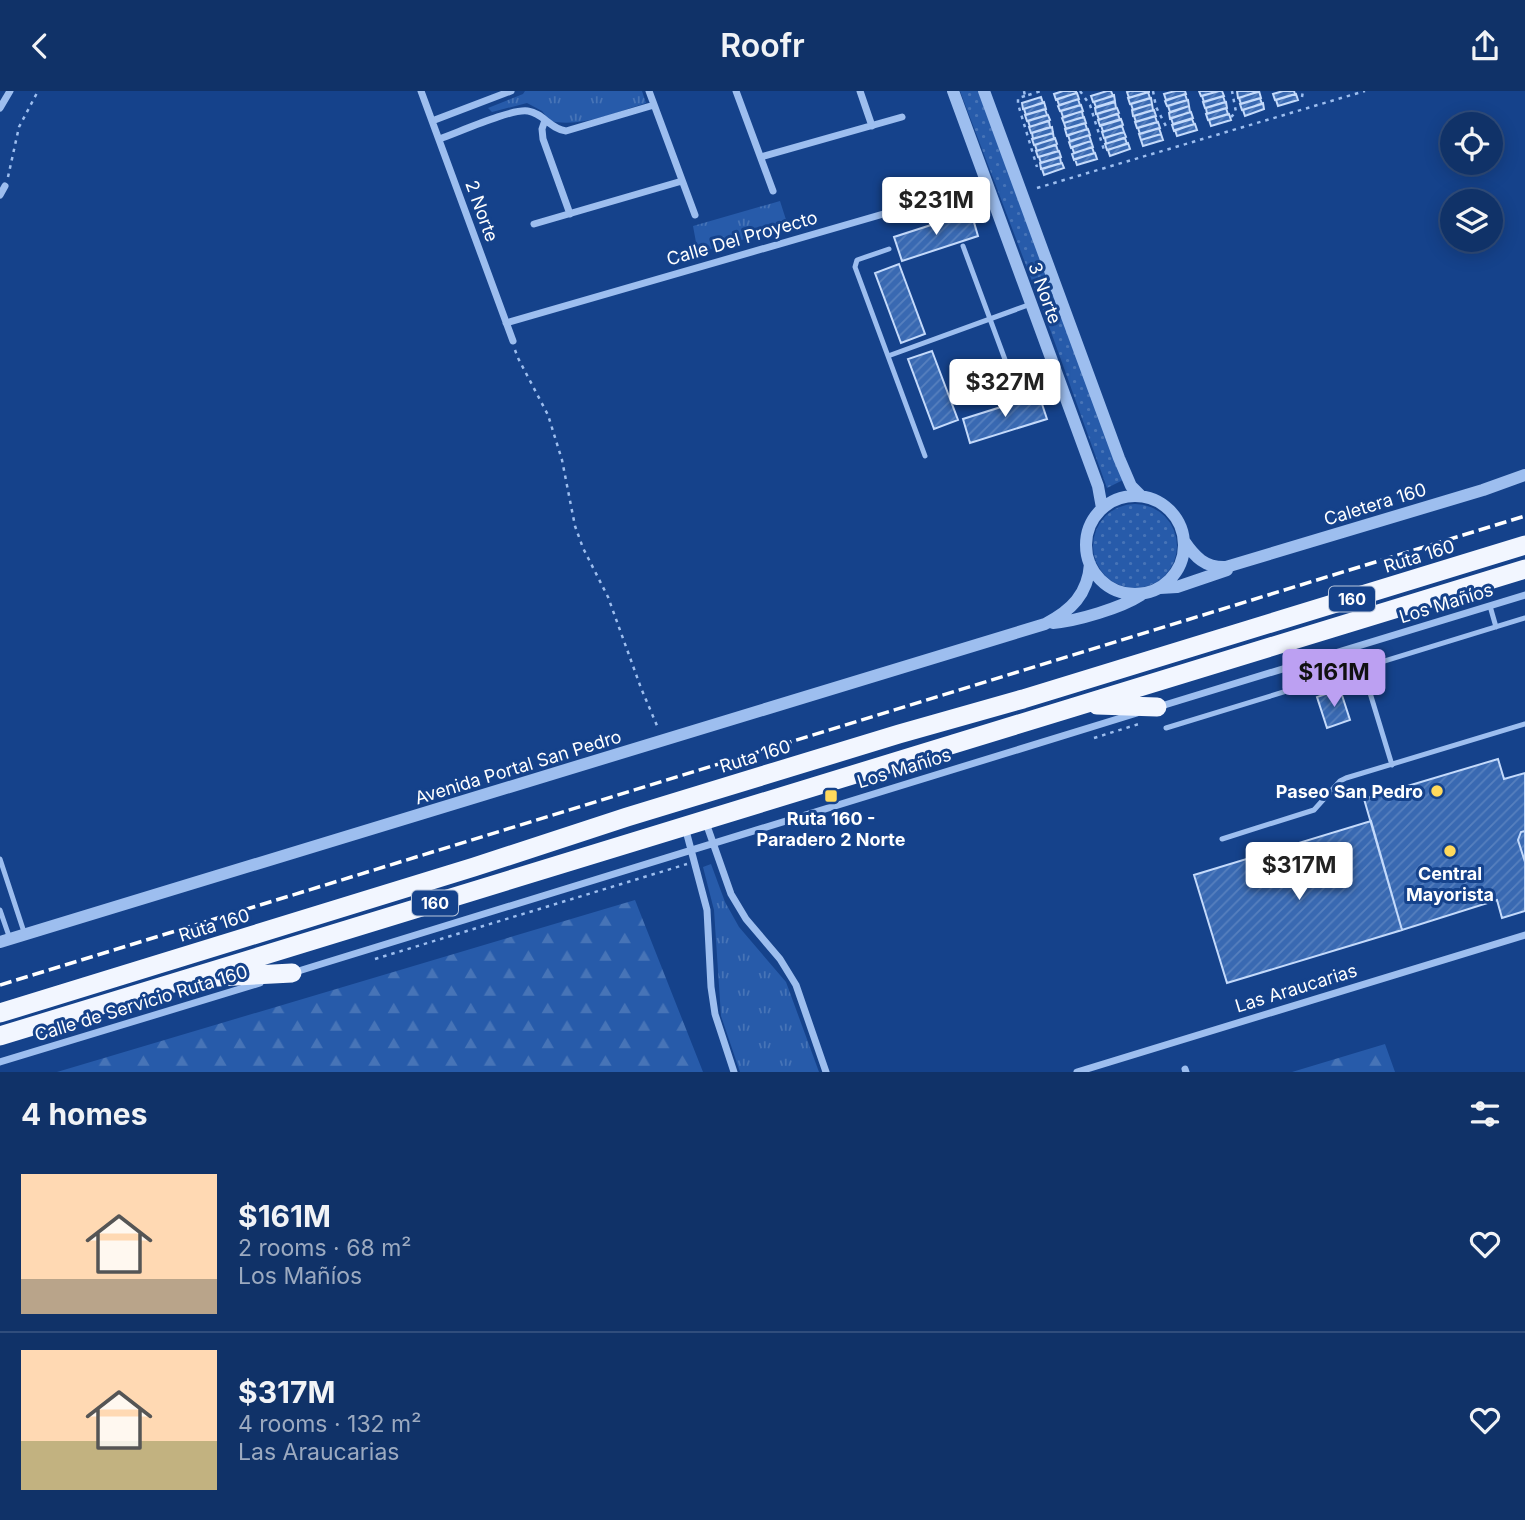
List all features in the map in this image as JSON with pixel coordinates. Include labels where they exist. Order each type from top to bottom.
[{"type":"highway","name":"Ruta 160","points":[[0,1013],[464,871],[687,799],[1525,545]]},
{"type":"highway","name":"160","points":[[0,1036],[1525,569]]},
{"type":"highway","points":[[1078,705],[1157,707]]},
{"type":"highway","points":[[687,799],[705,820]]},
{"type":"highway","points":[[685,826],[687,799]]},
{"type":"highway","points":[[185,979],[292,973]]},
{"type":"street","points":[[0,108],[10,91]]},
{"type":"street","name":"2 Norte","points":[[421,91],[513,341]]},
{"type":"street","points":[[432,121],[511,91]]},
{"type":"street","points":[[649,91],[695,215]]},
{"type":"street","points":[[736,91],[773,191]]},
{"type":"street","points":[[860,91],[872,126]]},
{"type":"street","name":"3 Norte","points":[[953,91],[1098,486],[1102,508]]},
{"type":"street","name":"3 Norte","points":[[984,91],[1119,459],[1131,486],[1141,496],[1152,499],[1170,511],[1177,520],[1184,541]]},
{"type":"street","points":[[439,139],[516,111],[532,112],[555,129],[566,131],[654,106]]},
{"type":"street","points":[[761,157],[902,117]]},
{"type":"street","points":[[545,120],[543,139],[569,214]]},
{"type":"street","points":[[534,224],[682,181]]},
{"type":"street","name":"Calle Del Proyecto","points":[[506,323],[987,184]]},
{"type":"street","points":[[0,195],[5,187]]},
{"type":"street","name":"Caletera 160","points":[[1160,587],[1177,587],[1234,566],[1525,475]]},
{"type":"street","points":[[1141,496],[1120,498],[1102,508],[1095,516],[1087,534],[1086,554],[1095,574],[1111,588],[1143,594],[1167,582],[1178,567],[1184,541]]},
{"type":"street","name":"Caletera 160","points":[[1184,541],[1193,554],[1205,563],[1219,568],[1234,566]]},
{"type":"street","name":"Avenida Portal San Pedro","points":[[1045,624],[1066,612],[1079,599],[1087,584],[1090,564]]},
{"type":"street","name":"Avenida Portal San Pedro","points":[[5,941],[1045,624],[1068,621],[1128,602],[1143,594]]},
{"type":"street","name":"Los Mañíos","points":[[292,973],[1525,595]]},
{"type":"street","points":[[705,820],[724,880],[739,908],[780,959],[796,985],[826,1072]]},
{"type":"street","points":[[685,826],[708,911],[711,987],[715,1014],[734,1072]]},
{"type":"street","name":"Las Araucarias","points":[[1077,1072],[1525,935]]},
{"type":"street","name":"Calle de Servicio Ruta 160","points":[[0,1062],[292,973]]},
{"type":"lane","points":[[963,246],[1017,392]]},
{"type":"lane","points":[[889,249],[857,260],[855,265],[925,456]]},
{"type":"lane","points":[[888,356],[1031,304]]},
{"type":"lane","points":[[1490,606],[1496,627]]},
{"type":"lane","points":[[1166,728],[1525,618]]},
{"type":"lane","points":[[1356,647],[1392,765]]},
{"type":"lane","points":[[1222,839],[1314,810],[1340,781],[1525,724]]},
{"type":"lane","points":[[0,859],[25,934]]},
{"type":"lane","points":[[0,910],[5,941]]},
{"type":"path","points":[[5,187],[19,127],[38,91]]},
{"type":"path","points":[[1024,91],[1025,96]]},
{"type":"path","points":[[1037,167],[1018,99],[1041,91]]},
{"type":"path","points":[[1080,91],[1090,105],[1104,150]]},
{"type":"path","points":[[1153,91],[1156,107],[1168,130]]},
{"type":"path","points":[[1231,117],[1236,112],[1232,91]]},
{"type":"path","points":[[1302,97],[1303,91]]},
{"type":"path","points":[[1037,188],[1365,91]]},
{"type":"path","points":[[518,358],[548,415],[562,460],[579,537],[608,597],[663,741]]},
{"type":"green space","points":[[525,91],[642,91],[646,103],[586,121],[562,123],[550,121],[542,111],[527,103],[492,112],[488,108]]},
{"type":"green space","points":[[960,91],[978,91],[1123,480],[1107,488],[1046,318]]},
{"type":"green space","points":[[780,201],[788,226],[698,253],[693,226]]},
{"type":"green space","points":[[1127,504],[1143,504],[1159,511],[1170,522],[1177,538],[1174,562],[1165,576],[1143,588],[1127,588],[1111,581],[1100,570],[1093,554],[1093,538],[1100,522],[1111,511]]},
{"type":"green space","points":[[711,864],[725,902],[739,927],[786,982],[819,1072],[740,1072],[721,1016],[714,910],[703,867]]},
{"type":"green space","points":[[635,900],[703,1072],[57,1072]]},
{"type":"green space","points":[[1385,1044],[1395,1072],[1292,1072]]},
{"type":"building","points":[[1063,91],[1076,93],[1056,100],[1054,94]]},
{"type":"building","points":[[1111,91],[1113,96],[1093,102],[1091,96]]},
{"type":"building","points":[[1185,91],[1186,94],[1166,100],[1164,94]]},
{"type":"building","points":[[1199,91],[1219,91],[1201,96]]},
{"type":"building","points":[[1222,91],[1224,96],[1204,102],[1202,96]]},
{"type":"building","points":[[1237,91],[1258,91],[1258,92],[1238,98]]},
{"type":"building","points":[[1259,91],[1261,98],[1241,104],[1239,98]]},
{"type":"building","points":[[1294,91],[1295,94],[1275,100],[1273,94]]},
{"type":"building","points":[[1127,92],[1149,92],[1129,98]]},
{"type":"building","points":[[1148,92],[1150,98],[1130,104],[1128,98]]},
{"type":"building","points":[[1077,93],[1079,99],[1059,105],[1057,99]]},
{"type":"building","points":[[1185,94],[1187,100],[1167,106],[1165,101]]},
{"type":"building","points":[[1296,94],[1298,100],[1278,106],[1276,100]]},
{"type":"building","points":[[1114,95],[1115,101],[1096,107],[1094,102]]},
{"type":"building","points":[[1223,96],[1225,102],[1205,108],[1203,102]]},
{"type":"building","points":[[1041,97],[1043,103],[1023,109],[1022,103]]},
{"type":"building","points":[[1151,98],[1152,104],[1133,110],[1131,104]]},
{"type":"building","points":[[1260,98],[1262,104],[1242,110],[1240,104]]},
{"type":"building","points":[[1078,99],[1080,105],[1060,111],[1058,106]]},
{"type":"building","points":[[1188,100],[1189,106],[1170,112],[1168,106]]},
{"type":"building","points":[[1044,102],[1046,109],[1026,115],[1024,109]]},
{"type":"building","points":[[1115,102],[1116,108],[1096,114],[1095,108]]},
{"type":"building","points":[[1226,102],[1227,108],[1207,114],[1206,108]]},
{"type":"building","points":[[1263,103],[1264,109],[1245,116],[1243,110]]},
{"type":"building","points":[[1152,104],[1153,110],[1133,116],[1132,110]]},
{"type":"building","points":[[1081,105],[1083,111],[1063,117],[1061,111]]},
{"type":"building","points":[[1189,106],[1190,112],[1170,119],[1169,113]]},
{"type":"building","points":[[1117,108],[1119,113],[1099,120],[1097,114]]},
{"type":"building","points":[[1226,108],[1228,114],[1208,120],[1206,114]]},
{"type":"building","points":[[1045,109],[1047,115],[1027,121],[1025,115]]},
{"type":"building","points":[[1154,110],[1156,116],[1136,122],[1134,116]]},
{"type":"building","points":[[1082,111],[1083,117],[1064,123],[1062,118]]},
{"type":"building","points":[[1191,112],[1193,118],[1173,124],[1171,118]]},
{"type":"building","points":[[1118,114],[1120,120],[1100,126],[1098,120]]},
{"type":"building","points":[[1229,114],[1231,120],[1211,126],[1209,120]]},
{"type":"building","points":[[1048,115],[1050,120],[1030,127],[1028,121]]},
{"type":"building","points":[[1155,116],[1157,122],[1137,128],[1135,122]]},
{"type":"building","points":[[1084,117],[1086,123],[1066,129],[1064,123]]},
{"type":"building","points":[[1121,119],[1123,125],[1103,132],[1101,125]]},
{"type":"building","points":[[1192,119],[1194,124],[1174,131],[1172,125]]},
{"type":"building","points":[[1049,121],[1050,127],[1031,133],[1029,127]]},
{"type":"building","points":[[1158,122],[1160,128],[1140,134],[1138,128]]},
{"type":"building","points":[[1085,123],[1087,129],[1067,136],[1065,129]]},
{"type":"building","points":[[1195,124],[1197,130],[1177,136],[1175,130]]},
{"type":"building","points":[[1122,126],[1124,132],[1104,138],[1102,132]]},
{"type":"building","points":[[1052,127],[1053,133],[1033,139],[1032,133]]},
{"type":"building","points":[[1159,128],[1161,134],[1141,140],[1139,134]]},
{"type":"building","points":[[1088,129],[1090,135],[1070,141],[1068,135]]},
{"type":"building","points":[[1124,132],[1126,137],[1106,144],[1105,138]]},
{"type":"building","points":[[1053,133],[1054,139],[1034,145],[1032,139]]},
{"type":"building","points":[[1161,134],[1163,140],[1143,146],[1141,140]]},
{"type":"building","points":[[1089,135],[1091,141],[1071,148],[1069,142]]},
{"type":"building","points":[[1055,138],[1057,144],[1037,151],[1035,145]]},
{"type":"building","points":[[1125,138],[1127,144],[1107,150],[1105,144]]},
{"type":"building","points":[[1091,141],[1093,147],[1074,153],[1072,147]]},
{"type":"building","points":[[1128,143],[1130,149],[1110,156],[1108,150]]},
{"type":"building","points":[[1056,145],[1058,151],[1038,157],[1036,151]]},
{"type":"building","points":[[1092,147],[1094,153],[1074,160],[1072,154]]},
{"type":"building","points":[[1059,151],[1061,157],[1041,163],[1039,157]]},
{"type":"building","points":[[1095,153],[1097,159],[1077,165],[1075,159]]},
{"type":"building","points":[[1060,157],[1061,163],[1041,169],[1040,163]]},
{"type":"building","points":[[1062,163],[1064,168],[1044,175],[1042,169]]},
{"type":"building","points":[[971,212],[978,236],[902,261],[894,237]]},
{"type":"building","points":[[899,264],[925,334],[901,343],[875,273]]},
{"type":"building","points":[[932,351],[958,420],[934,429],[908,359]]},
{"type":"building","points":[[1039,395],[1047,419],[970,443],[963,419]]},
{"type":"building","points":[[1340,689],[1350,720],[1327,728],[1317,697]]},
{"type":"building","name":"Central Mayorista","points":[[1498,759],[1504,779],[1525,773],[1525,831],[1521,832],[1518,840],[1525,862],[1525,911],[1502,918],[1497,900],[1402,930],[1364,799]]},
{"type":"building","points":[[1371,821],[1402,930],[1227,983],[1194,875]]},
{"type":"building","points":[[1525,831],[1525,862],[1518,840],[1521,832]]},
{"type":"railway","points":[[0,985],[1525,516]]},
{"type":"place","name":"Paseo San Pedro","points":[[1437,791]]},
{"type":"place","name":"Ruta 160 - Paradero 2 Norte","points":[[831,796]]},
{"type":"place","name":"Central Mayorista","points":[[1450,851]]}]
